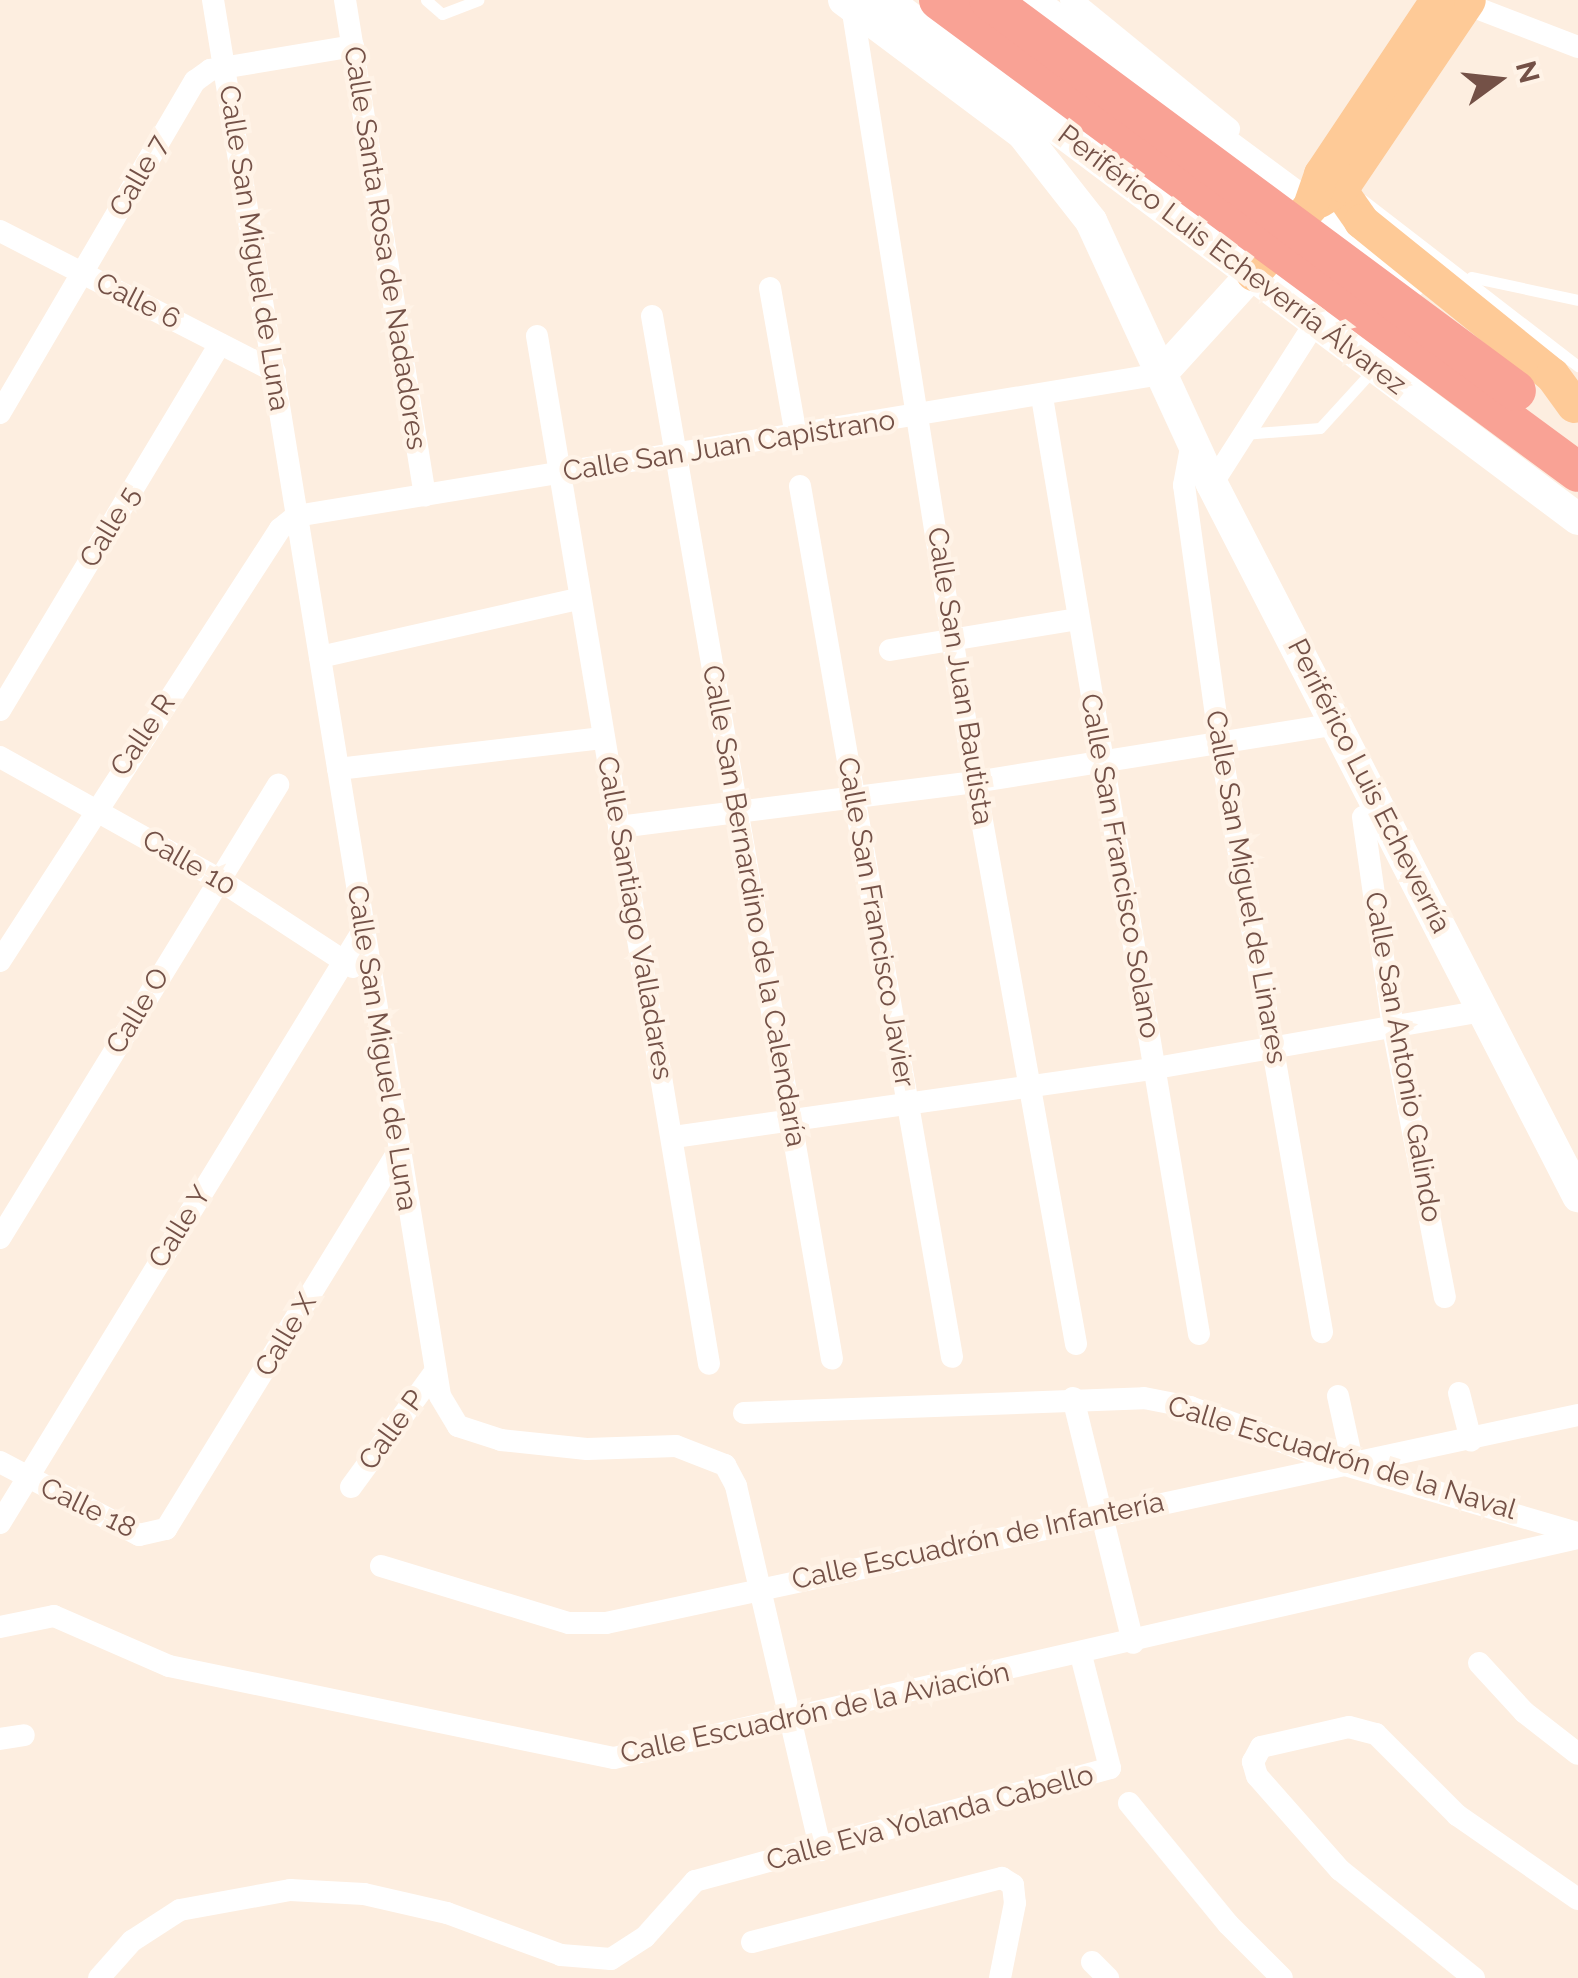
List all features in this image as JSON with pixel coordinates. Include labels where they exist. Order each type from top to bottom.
[{"type":"highway","name":"Periférico Luis Echeverría Álvarez","points":[[939,0],[1089,93],[1577,417]]},
{"type":"highway","name":"Periférico Luis Echeverría Álvarez","points":[[989,0],[1089,93],[1578,472]]},
{"type":"main road","name":"Periférico Luis Echeverría Álvarez","points":[[886,0],[976,82]]},
{"type":"main road","points":[[1030,0],[1231,148],[1319,191],[1368,228],[1552,375],[1577,417]]},
{"type":"main road","points":[[1161,374],[1254,273],[1358,142],[1457,1]]},
{"type":"main road","name":"Periférico Luis Echeverría Álvarez","points":[[848,3],[976,82],[1188,225],[1578,519]]},
{"type":"main road","name":"Periférico Luis Echeverría","points":[[976,82],[1067,183],[1212,484],[1339,724],[1578,1196]]},
{"type":"main road","points":[[1188,225],[1204,221],[1229,198],[1235,182],[1231,148]]},
{"type":"main road","points":[[1319,191],[1382,260],[1577,417]]},
{"type":"main road","points":[[1315,323],[1325,278],[1350,260],[1382,260]]},
{"type":"street","name":"Calle San Miguel de Luna","points":[[213,0],[434,1373],[449,1414],[478,1435],[588,1449],[676,1446],[712,1455],[736,1486],[821,1850]]},
{"type":"street","name":"Calle Santa Rosa de Nadadores","points":[[345,0],[425,496]]},
{"type":"street","points":[[1071,0],[1258,154],[1319,191]]},
{"type":"street","points":[[1457,1],[1578,47]]},
{"type":"street","name":"Calle San Juan Bautista","points":[[848,3],[921,415],[974,782],[1076,1344]]},
{"type":"street","name":"Calle 7","points":[[0,414],[196,80],[224,67],[352,46]]},
{"type":"street","name":"Calle 6","points":[[0,231],[275,372]]},
{"type":"street","points":[[770,288],[796,435]]},
{"type":"street","name":"Calle San Bernardino de la Calendaría","points":[[652,316],[680,452],[735,812],[832,1360]]},
{"type":"street","points":[[1212,484],[1315,323]]},
{"type":"street","name":"Calle Santiago Valladares","points":[[537,336],[562,472],[577,599],[674,1137],[709,1364]]},
{"type":"street","name":"Calle 5","points":[[0,710],[220,344]]},
{"type":"street","name":"Calle San Juan Capistrano","points":[[296,516],[1042,397],[1161,374]]},
{"type":"street","name":"Calle San Francisco Solano","points":[[1042,397],[1099,760],[1156,1068],[1199,1334]]},
{"type":"street","name":"Calle San Miguel de Linares","points":[[1192,442],[1184,485],[1220,744],[1322,1332]]},
{"type":"street","name":"Calle San Francisco Javier","points":[[800,486],[952,1358]]},
{"type":"street","name":"Calle R","points":[[0,961],[94,808],[280,529],[296,516]]},
{"type":"street","points":[[320,657],[577,599]]},
{"type":"street","points":[[890,650],[1078,620]]},
{"type":"street","points":[[620,827],[974,782],[1339,724]]},
{"type":"street","points":[[338,770],[602,738]]},
{"type":"street","name":"Calle 10","points":[[0,757],[218,879],[345,960],[370,983]]},
{"type":"street","name":"Calle O","points":[[0,1238],[278,785]]},
{"type":"street","name":"Calle San Antonio Galindo","points":[[1364,817],[1393,1028],[1444,1297]]},
{"type":"street","name":"Calle Y","points":[[0,1523],[362,932]]},
{"type":"street","points":[[674,1137],[1156,1068],[1484,1011]]},
{"type":"street","name":"Calle X","points":[[174,1519],[399,1150]]},
{"type":"street","name":"Calle P","points":[[351,1488],[434,1373]]},
{"type":"street","points":[[1460,1392],[1471,1440]]},
{"type":"street","points":[[1338,1396],[1345,1462]]},
{"type":"street","points":[[1073,1398],[1133,1643]]},
{"type":"street","name":"Calle Escuadrón de la Naval","points":[[744,1413],[1144,1398],[1190,1406],[1345,1462],[1578,1536]]},
{"type":"street","name":"Calle Escuadrón de Infantería","points":[[382,1566],[586,1624],[1578,1416]]},
{"type":"street","name":"Calle 18","points":[[0,1462],[139,1535],[157,1534],[174,1519]]},
{"type":"street","name":"Calle Escuadrón de la Aviación","points":[[0,1628],[54,1616],[169,1666],[592,1758],[640,1753],[787,1717],[1081,1656],[1578,1536]]},
{"type":"street","name":"Calle Eva Yolanda Cabello","points":[[99,1978],[132,1941],[180,1910],[290,1890],[364,1894],[447,1914],[560,1954],[610,1959],[646,1937],[695,1881],[821,1850],[1110,1768],[1081,1656]]},
{"type":"street","points":[[1479,1663],[1524,1712],[1578,1754]]},
{"type":"street","points":[[1474,1978],[1340,1870],[1258,1776],[1253,1762],[1261,1747],[1349,1727],[1376,1734],[1457,1815],[1578,1899]]},
{"type":"street","points":[[0,1739],[24,1736]]},
{"type":"street","points":[[1129,1803],[1228,1924],[1282,1978]]},
{"type":"street","points":[[752,1942],[994,1879],[1008,1880],[1015,1892],[1000,1978]]},
{"type":"lane","points":[[426,0],[442,14],[478,0]]},
{"type":"lane","points":[[1319,191],[1467,277],[1578,366]]},
{"type":"lane","points":[[1467,277],[1578,300]]},
{"type":"lane","points":[[1244,434],[1320,428],[1376,366]]}]
